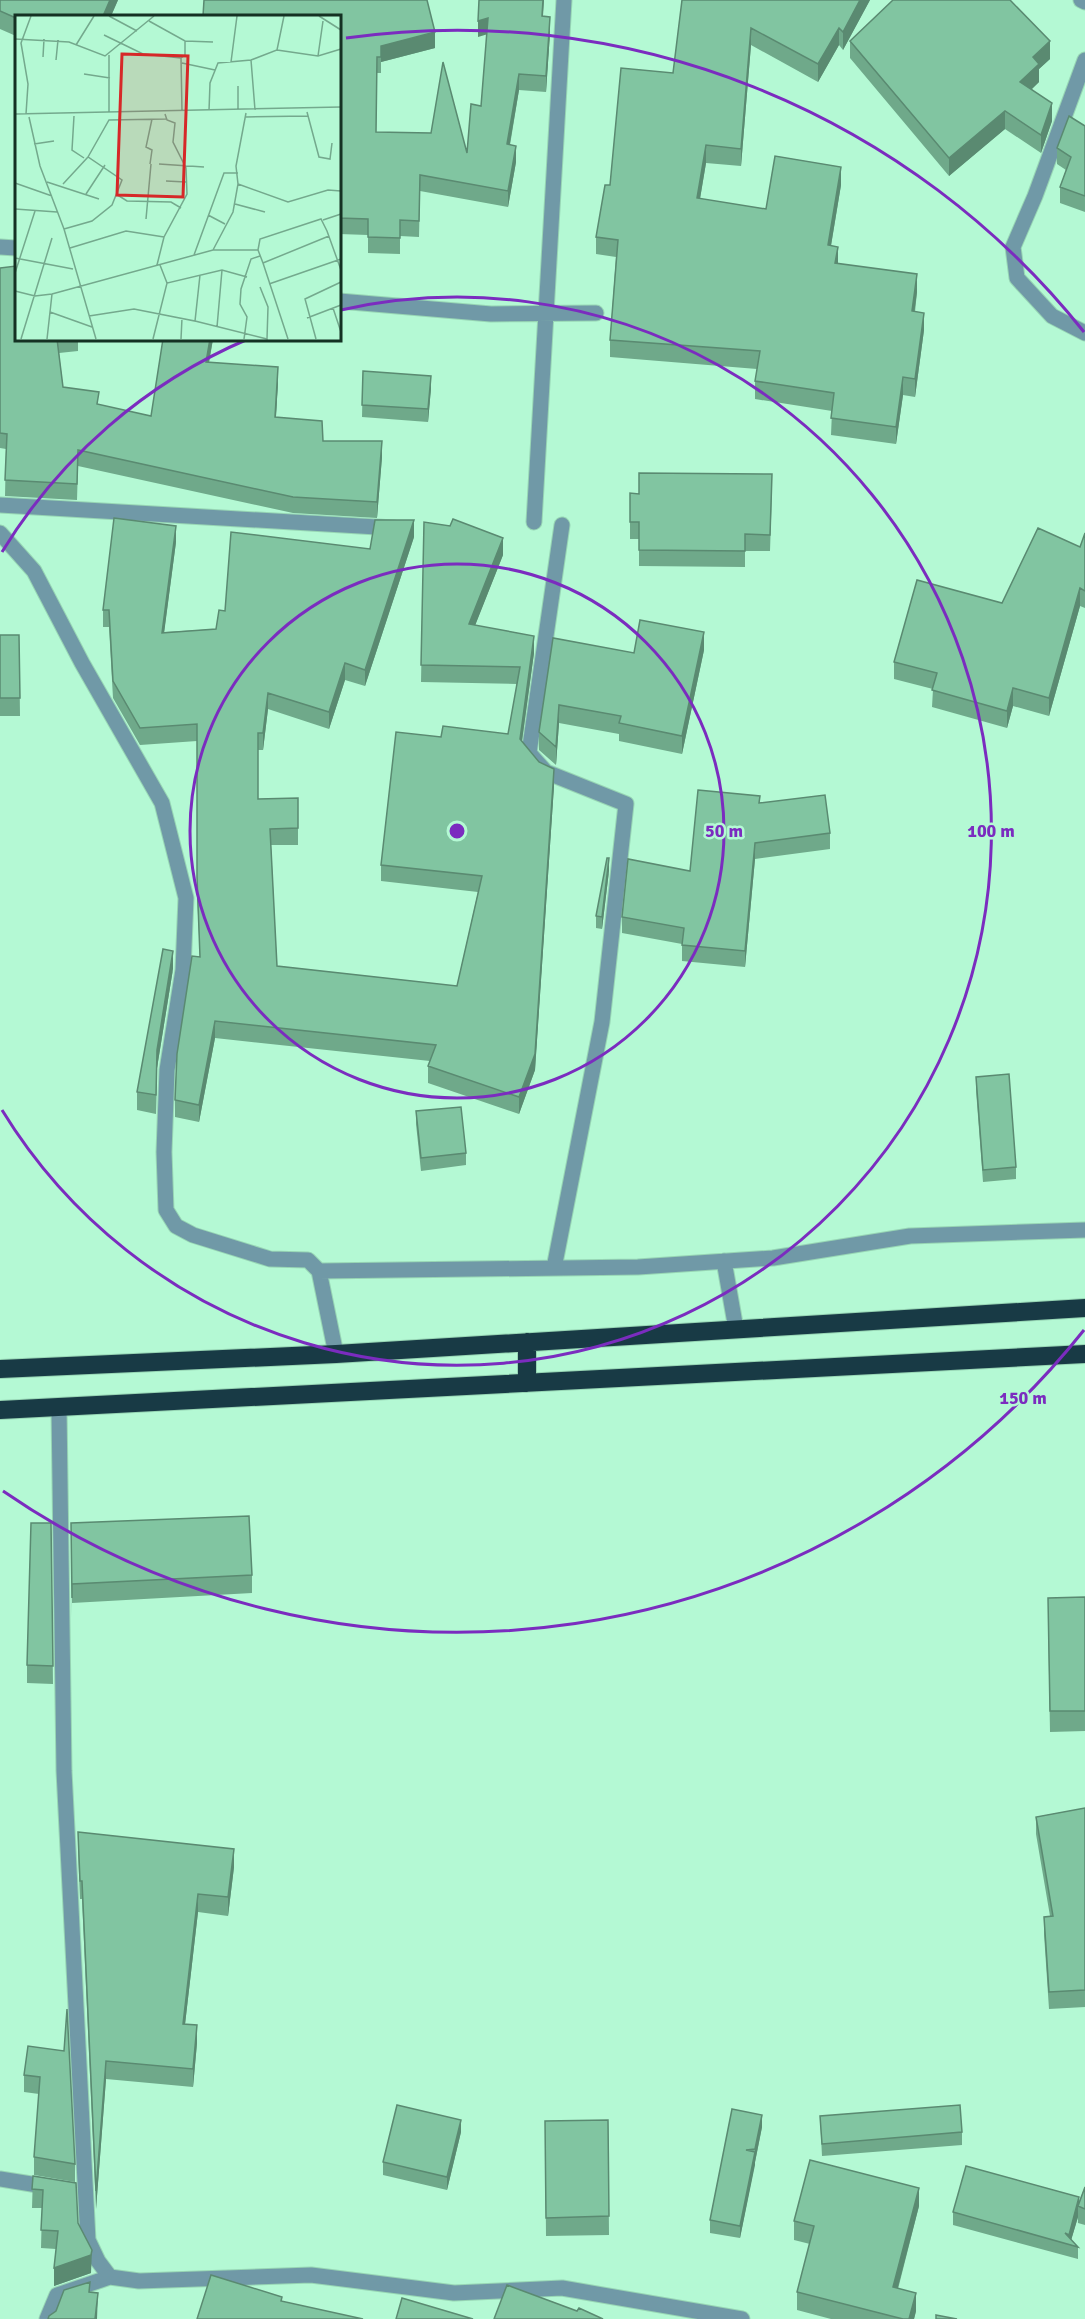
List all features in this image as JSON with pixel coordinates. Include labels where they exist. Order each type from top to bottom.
[{"type":"highway","points":[[0,1369],[336,1354],[1085,1308]]},
{"type":"highway","points":[[527,1342],[527,1383]]},
{"type":"highway","points":[[0,1410],[59,1409],[1085,1354]]},
{"type":"street","points":[[534,522],[564,0]]},
{"type":"street","points":[[1085,60],[1035,196],[1013,248],[1017,278],[1052,316],[1085,333]]},
{"type":"street","points":[[0,247],[15,248]]},
{"type":"street","points":[[340,301],[491,314],[596,313]]},
{"type":"street","points":[[0,506],[403,529]]},
{"type":"street","points":[[554,1268],[602,1022],[626,804],[546,772],[529,753],[562,525]]},
{"type":"street","points":[[0,533],[34,571],[82,663],[162,803],[186,898],[183,970],[167,1070],[164,1152],[166,1210],[176,1226],[193,1235],[270,1258],[308,1260],[319,1271],[336,1354]]},
{"type":"street","points":[[319,1271],[638,1267],[773,1257],[910,1236],[1085,1230]]},
{"type":"street","points":[[724,1261],[735,1329]]},
{"type":"street","points":[[59,1409],[64,1771],[75,2191],[88,2240],[110,2277]]},
{"type":"street","points":[[0,2179],[75,2191]]},
{"type":"street","points":[[47,2319],[57,2295],[110,2277],[139,2281],[311,2275],[454,2293],[562,2288],[742,2319]]},
{"type":"building","points":[[0,0],[110,0],[103,15],[15,15],[15,18],[0,11]]},
{"type":"building","points":[[204,0],[427,0],[435,32],[381,46],[381,57],[377,57],[376,132],[431,133],[443,62],[467,153],[471,104],[481,106],[488,18],[478,21],[479,0],[543,0],[542,16],[550,17],[546,76],[519,74],[507,144],[516,146],[508,191],[420,175],[419,221],[400,220],[400,238],[368,237],[368,219],[340,218],[340,15],[203,15]]},
{"type":"building","points":[[682,0],[860,0],[843,32],[839,28],[818,64],[751,28],[741,149],[706,145],[697,198],[766,209],[775,156],[841,167],[828,245],[838,247],[835,263],[917,274],[912,311],[924,313],[915,379],[903,377],[896,427],[831,418],[834,393],[755,381],[760,351],[610,340],[618,240],[596,237],[605,185],[610,185],[621,68],[673,73]]},
{"type":"building","points":[[893,0],[1010,0],[1050,41],[1033,57],[1039,64],[1020,82],[1052,103],[1041,135],[1005,111],[949,158],[850,41]]},
{"type":"building","points":[[1069,116],[1085,126],[1085,196],[1060,187],[1071,157],[1057,148]]},
{"type":"building","points":[[15,266],[15,340],[57,340],[63,387],[99,392],[97,404],[151,416],[163,340],[210,340],[206,362],[278,367],[275,417],[322,421],[323,441],[382,441],[377,502],[293,497],[78,450],[77,484],[5,480],[7,434],[0,433],[0,268]]},
{"type":"building","points":[[363,371],[431,376],[428,409],[362,405]]},
{"type":"building","points":[[639,473],[772,474],[770,535],[745,534],[745,551],[639,550],[639,522],[630,522],[630,493],[639,494]]},
{"type":"building","points":[[114,518],[176,526],[162,633],[216,629],[219,610],[225,611],[231,532],[370,549],[375,520],[414,520],[365,670],[345,663],[329,712],[268,693],[263,733],[258,733],[258,799],[298,798],[298,828],[270,829],[277,966],[457,986],[482,876],[381,865],[396,732],[441,737],[443,726],[508,734],[520,667],[421,665],[424,522],[450,526],[453,519],[503,538],[469,624],[534,636],[520,739],[539,762],[554,769],[535,1054],[519,1097],[428,1066],[436,1045],[215,1021],[199,1105],[175,1100],[177,1054],[192,956],[200,957],[197,877],[197,724],[140,728],[113,681],[109,610],[103,610]]},
{"type":"building","points":[[1038,528],[1080,547],[1085,533],[1085,591],[1080,588],[1049,698],[1013,688],[1007,711],[932,690],[937,673],[894,662],[917,580],[1002,603]]},
{"type":"building","points":[[640,620],[704,632],[682,736],[619,723],[621,716],[559,705],[556,747],[539,732],[553,638],[634,653]]},
{"type":"building","points":[[0,635],[19,635],[20,698],[0,698]]},
{"type":"building","points":[[698,790],[760,796],[759,803],[825,795],[830,833],[755,843],[745,951],[682,945],[684,928],[622,917],[628,859],[690,871]]},
{"type":"building","points":[[607,858],[609,858],[602,917],[596,916]]},
{"type":"building","points":[[163,949],[173,951],[157,1050],[156,1095],[137,1092]]},
{"type":"building","points":[[1009,1074],[1016,1167],[983,1170],[976,1077]]},
{"type":"building","points":[[461,1107],[466,1153],[421,1158],[416,1111]]},
{"type":"building","points":[[249,1516],[252,1575],[72,1584],[72,1598],[71,1523]]},
{"type":"building","points":[[31,1523],[51,1523],[53,1666],[27,1665]]},
{"type":"building","points":[[1085,1597],[1085,1711],[1050,1711],[1048,1598]]},
{"type":"building","points":[[1085,1808],[1085,1990],[1049,1992],[1044,1917],[1053,1916],[1036,1817]]},
{"type":"building","points":[[78,1832],[234,1849],[228,1897],[198,1894],[183,2024],[197,2025],[193,2069],[106,2061],[96,2191],[82,1881],[80,1881]]},
{"type":"building","points":[[67,2009],[75,2164],[34,2157],[40,2077],[24,2075],[28,2046],[64,2051]]},
{"type":"building","points":[[397,2105],[461,2120],[447,2177],[383,2162]]},
{"type":"building","points":[[960,2105],[962,2132],[822,2144],[820,2116]]},
{"type":"building","points":[[732,2109],[762,2115],[755,2149],[746,2150],[755,2152],[740,2226],[710,2220]]},
{"type":"building","points":[[608,2120],[609,2216],[546,2218],[545,2121]]},
{"type":"building","points":[[810,2160],[919,2188],[893,2287],[916,2293],[909,2319],[797,2292],[814,2226],[794,2221]]},
{"type":"building","points":[[966,2166],[1079,2197],[1069,2235],[1065,2233],[1078,2247],[953,2212]]},
{"type":"building","points":[[33,2176],[76,2183],[78,2223],[92,2250],[91,2255],[54,2268],[58,2231],[41,2230],[43,2190],[32,2189]]},
{"type":"building","points":[[1085,2187],[1085,2209],[1078,2206]]},
{"type":"building","points":[[211,2275],[282,2297],[281,2301],[363,2319],[197,2319]]},
{"type":"building","points":[[90,2282],[89,2292],[98,2293],[95,2319],[48,2319],[56,2311],[64,2290]]},
{"type":"building","points":[[507,2285],[577,2311],[579,2308],[603,2319],[494,2319]]},
{"type":"building","points":[[402,2298],[473,2319],[396,2319]]},
{"type":"building","points":[[936,2315],[957,2319],[936,2319]]}]
